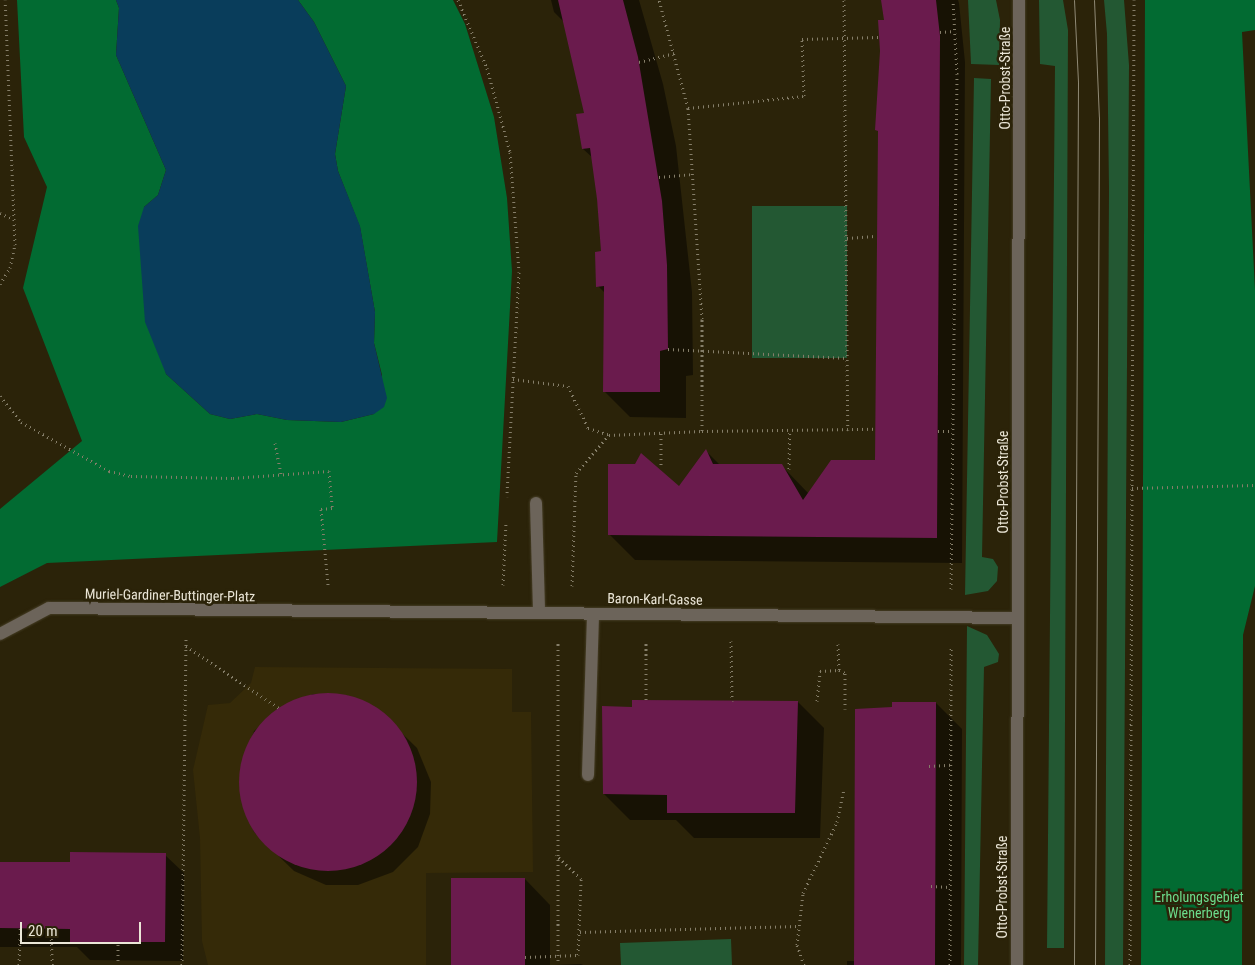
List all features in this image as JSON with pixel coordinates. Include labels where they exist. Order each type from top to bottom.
[{"type":"street","name":"Otto-Probst-Straße","points":[[1017,965],[1019,0]]},
{"type":"street","points":[[536,503],[539,613]]},
{"type":"street","name":"Muriel-Gardiner-Buttinger-Platz","points":[[0,634],[49,608],[292,611]]},
{"type":"street","name":"Baron-Karl-Gasse","points":[[292,611],[1018,618]]},
{"type":"street","points":[[588,775],[593,614]]},
{"type":"path","points":[[0,284],[10,268],[15,245],[5,0]]},
{"type":"path","points":[[458,0],[487,68],[510,152],[519,272],[507,506]]},
{"type":"path","points":[[659,0],[675,53],[688,108],[703,351],[702,431]]},
{"type":"path","points":[[844,0],[848,430]]},
{"type":"path","points":[[950,965],[951,617],[957,74],[952,0]]},
{"type":"path","points":[[1130,965],[1134,0]]},
{"type":"path","points":[[940,32],[954,31]]},
{"type":"path","points":[[688,108],[804,96],[802,38],[879,37]]},
{"type":"path","points":[[639,62],[675,53]]},
{"type":"path","points":[[659,177],[692,174]]},
{"type":"path","points":[[0,213],[13,219]]},
{"type":"path","points":[[847,238],[875,236]]},
{"type":"path","points":[[668,349],[848,358]]},
{"type":"path","points":[[513,379],[568,386],[588,428],[609,436],[702,431],[877,429]]},
{"type":"path","points":[[0,396],[21,422],[109,471],[131,476],[193,479],[329,471],[332,508],[321,509],[331,612]]},
{"type":"path","points":[[789,469],[790,430]]},
{"type":"path","points":[[938,431],[953,432]]},
{"type":"path","points":[[661,433],[661,468]]},
{"type":"path","points":[[558,965],[556,855],[565,613],[576,473],[609,436]]},
{"type":"path","points":[[276,443],[281,475]]},
{"type":"path","points":[[1132,488],[1255,486]]},
{"type":"path","points":[[502,613],[507,515]]},
{"type":"path","points":[[182,965],[186,610]]},
{"type":"path","points":[[646,614],[646,700]]},
{"type":"path","points":[[730,615],[732,701]]},
{"type":"path","points":[[838,616],[839,670]]},
{"type":"path","points":[[186,646],[279,708]]},
{"type":"path","points":[[817,701],[820,671],[839,670],[846,673],[846,709]]},
{"type":"path","points":[[930,766],[951,765]]},
{"type":"path","points":[[804,965],[797,945],[803,893],[837,822],[844,789]]},
{"type":"path","points":[[525,957],[578,955],[581,879],[556,855]]},
{"type":"path","points":[[931,886],[950,887]]},
{"type":"path","points":[[580,932],[799,926]]},
{"type":"path","points":[[19,965],[20,928]]},
{"type":"path","points":[[51,929],[52,965]]},
{"type":"path","points":[[118,942],[118,965]]},
{"type":"shaded area","points":[[255,667],[512,669],[512,712],[531,712],[533,872],[426,873],[426,965],[208,965],[202,941],[200,838],[193,770],[208,705],[230,703],[251,683]]},
{"type":"green space","points":[[17,0],[116,0],[119,8],[116,55],[166,170],[158,195],[144,207],[166,374],[210,414],[230,419],[257,414],[287,420],[341,422],[374,414],[382,375],[374,343],[375,312],[360,227],[338,171],[335,154],[346,86],[314,22],[298,0],[453,0],[465,24],[494,117],[507,198],[512,271],[497,542],[47,563],[0,587],[0,509],[82,441],[23,288],[47,187],[24,137]]},
{"type":"green space","points":[[968,0],[996,0],[1000,20],[999,65],[971,64]]},
{"type":"green space","points":[[1039,0],[1063,0],[1068,30],[1064,948],[1047,948],[1055,66],[1040,64]]},
{"type":"green space","points":[[1104,0],[1124,0],[1129,65],[1123,965],[1105,965],[1109,189],[1107,34]]},
{"type":"green space","name":"Erholungsgebiet Wienerberg","points":[[1145,0],[1255,0],[1255,30],[1242,32],[1255,290],[1255,586],[1243,635],[1242,965],[1141,965]]},
{"type":"green space","points":[[974,78],[991,79],[982,557],[993,559],[998,567],[997,581],[988,591],[965,595]]},
{"type":"green space","points":[[752,206],[847,206],[847,358],[752,358]]},
{"type":"green space","points":[[967,626],[987,635],[999,654],[998,662],[984,667],[978,965],[964,965]]},
{"type":"green space","points":[[731,939],[732,965],[621,965],[620,943]]},
{"type":"water","points":[[116,0],[298,0],[314,22],[346,86],[335,154],[338,171],[360,226],[375,312],[374,343],[387,398],[384,407],[374,414],[341,422],[287,420],[257,414],[230,419],[210,414],[166,374],[145,322],[138,226],[144,207],[158,195],[166,170],[116,55],[119,8]]},
{"type":"building","points":[[558,0],[623,0],[638,57],[662,201],[667,265],[668,349],[660,351],[660,392],[603,392],[604,286],[596,287],[595,252],[601,251],[597,199],[590,148],[582,149],[576,114],[584,113]]},
{"type":"building","points":[[881,0],[936,0],[940,36],[937,538],[608,535],[608,464],[635,464],[641,453],[679,486],[706,449],[713,464],[782,464],[803,500],[831,460],[875,460],[878,131],[875,130],[880,51],[878,20],[884,20]]},
{"type":"building","points":[[319,693],[337,693],[370,703],[385,713],[397,725],[407,740],[413,756],[417,782],[413,808],[407,824],[397,839],[385,851],[370,861],[354,867],[337,871],[319,871],[286,861],[271,851],[259,839],[249,824],[243,808],[239,791],[239,773],[249,740],[259,725],[271,713],[286,703],[302,697]]},
{"type":"building","points":[[632,700],[798,701],[795,813],[667,813],[667,795],[603,794],[602,706],[632,707]]},
{"type":"building","points":[[892,702],[936,702],[935,965],[854,965],[855,709],[892,707]]},
{"type":"building","points":[[70,852],[166,853],[165,942],[70,942],[70,929],[0,928],[0,862],[70,862]]},
{"type":"building","points":[[451,878],[525,878],[525,965],[451,965]]},
{"type":"tram line","points":[[1074,0],[1078,82],[1074,965]]},
{"type":"tram line","points":[[1094,0],[1099,117],[1095,965]]}]
